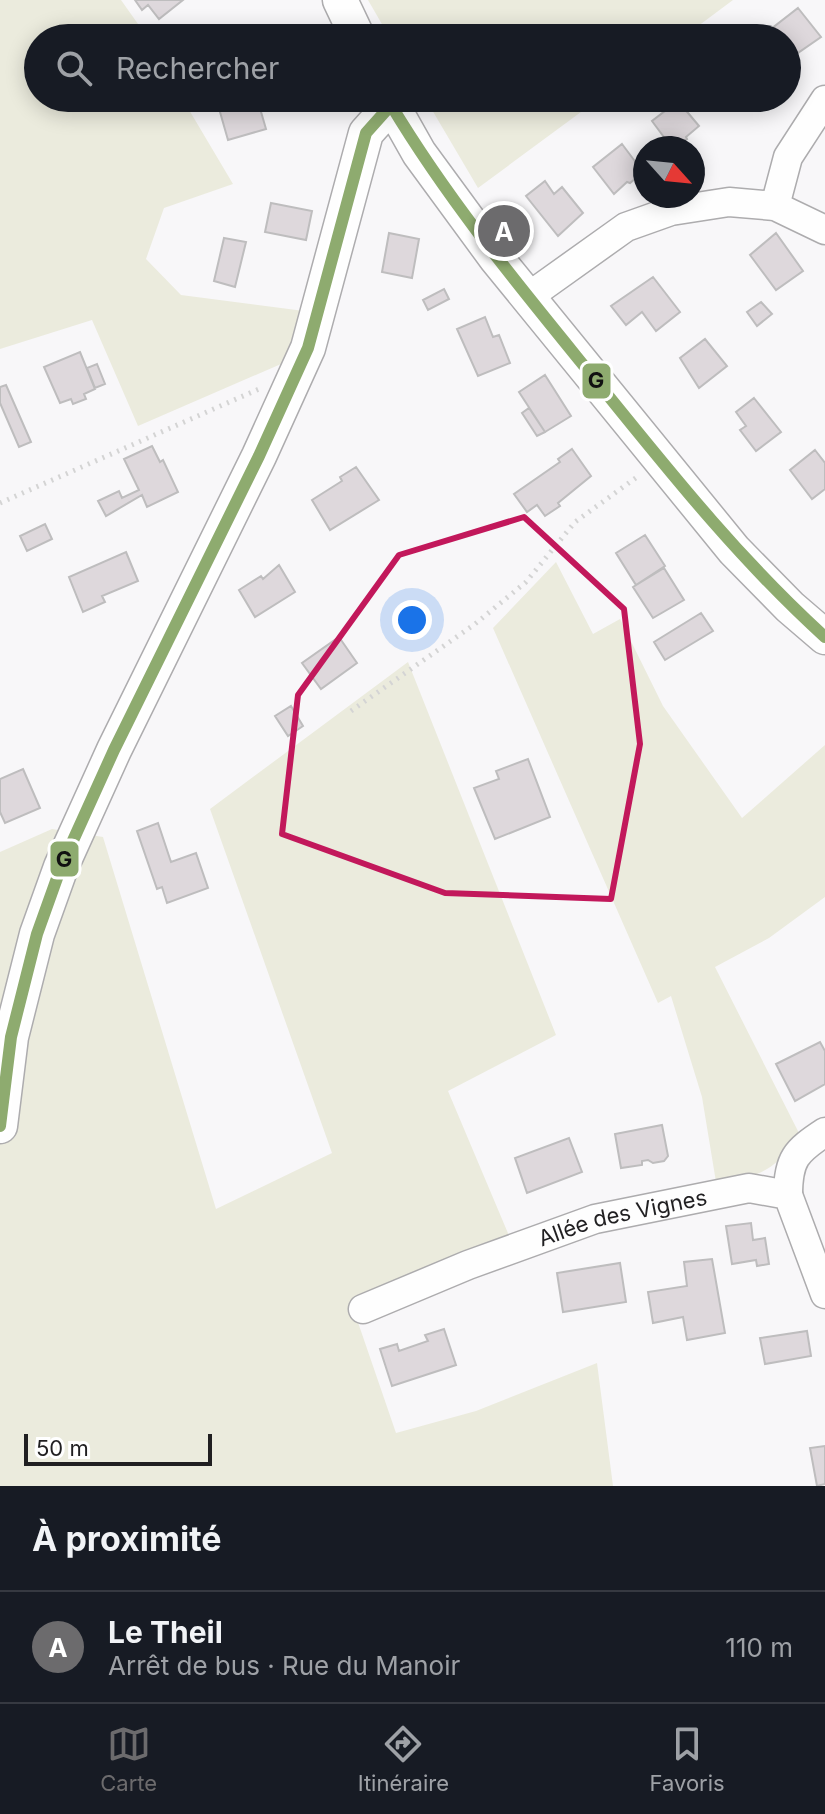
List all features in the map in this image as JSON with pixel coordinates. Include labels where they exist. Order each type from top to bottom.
[{"type":"street","points":[[340,0],[351,24]]},
{"type":"street","points":[[775,206],[788,157],[825,100]]},
{"type":"street","points":[[0,1126],[14,1022],[37,934],[61,867],[114,750],[308,348],[366,133],[381,112]]},
{"type":"street","points":[[395,112],[419,153],[528,297],[734,550],[790,607],[825,637]]},
{"type":"street","points":[[528,297],[626,227],[671,211],[729,202],[775,206],[825,230]]},
{"type":"street","points":[[825,1132],[804,1145],[788,1170],[788,1195],[825,1294]]},
{"type":"street","name":"Allée des Vignes","points":[[363,1309],[468,1265],[595,1219],[749,1188],[788,1195]]},
{"type":"path","points":[[0,503],[266,386],[291,386]]},
{"type":"path","points":[[351,711],[475,624],[526,582],[575,522],[661,460]]},
{"type":"highlighted area","points":[[524,517],[624,609],[640,744],[611,899],[445,893],[282,834],[298,695],[399,555]]},
{"type":"shaded area","points":[[0,0],[121,0],[138,24],[24,24],[24,112],[190,112],[233,184],[164,208],[146,259],[181,295],[304,311],[288,361],[138,426],[92,320],[0,349]]},
{"type":"shaded area","points":[[368,0],[733,0],[701,24],[382,24]]},
{"type":"shaded area","points":[[433,112],[581,112],[478,188]]},
{"type":"shaded area","points":[[556,562],[593,634],[620,619],[663,706],[742,818],[825,745],[825,897],[769,938],[715,967],[801,1137],[773,1165],[755,1175],[716,1182],[702,1097],[671,996],[658,1003],[493,628]]},
{"type":"shaded area","points":[[408,662],[556,1035],[448,1091],[510,1238],[351,1302],[396,1433],[476,1411],[597,1363],[613,1486],[0,1486],[0,852],[52,829],[103,837],[216,1209],[332,1153],[210,809]]},
{"type":"building","points":[[135,0],[183,0],[159,19],[148,5],[142,10]]},
{"type":"building","points":[[798,8],[821,37],[801,51],[801,24],[777,24]]},
{"type":"building","points":[[220,112],[261,112],[266,129],[228,140]]},
{"type":"building","points":[[664,112],[687,112],[699,126],[687,136],[663,136],[652,121]]},
{"type":"building","points":[[622,144],[633,159],[633,180],[614,194],[593,167]]},
{"type":"building","points":[[545,181],[554,194],[562,187],[583,213],[558,236],[526,196]]},
{"type":"building","points":[[271,203],[312,211],[306,240],[265,232]]},
{"type":"building","points":[[389,233],[419,239],[412,278],[382,272]]},
{"type":"building","points":[[776,233],[803,271],[776,290],[750,255]]},
{"type":"building","points":[[224,238],[246,242],[235,287],[214,281]]},
{"type":"building","points":[[653,277],[680,312],[656,331],[642,312],[626,325],[611,306]]},
{"type":"building","points":[[444,289],[449,299],[428,310],[423,300]]},
{"type":"building","points":[[761,302],[772,314],[757,326],[747,312]]},
{"type":"building","points":[[485,317],[493,337],[499,335],[510,363],[478,376],[457,329]]},
{"type":"building","points":[[705,339],[727,366],[699,388],[680,358]]},
{"type":"building","points":[[80,352],[95,389],[84,394],[86,399],[73,404],[71,399],[60,403],[44,367]]},
{"type":"building","points":[[97,364],[105,384],[95,388],[87,368]]},
{"type":"building","points":[[545,375],[571,416],[545,432],[519,392]]},
{"type":"building","points":[[6,385],[31,442],[19,447],[0,403],[0,387]]},
{"type":"building","points":[[754,398],[781,432],[756,451],[740,430],[746,426],[736,412]]},
{"type":"building","points":[[529,408],[545,432],[537,436],[522,413]]},
{"type":"building","points":[[152,446],[160,462],[163,460],[178,492],[147,507],[142,495],[106,516],[98,501],[119,491],[122,498],[139,490],[124,459]]},
{"type":"building","points":[[572,449],[591,476],[545,516],[537,505],[527,512],[514,494],[560,462],[558,459]]},
{"type":"building","points":[[815,450],[825,463],[825,489],[812,499],[790,470]]},
{"type":"building","points":[[356,467],[379,500],[330,530],[312,500],[342,481],[340,477]]},
{"type":"building","points":[[45,524],[52,539],[27,551],[20,536]]},
{"type":"building","points":[[645,535],[665,566],[636,585],[616,553]]},
{"type":"building","points":[[126,552],[138,581],[102,596],[105,602],[83,612],[69,577]]},
{"type":"building","points":[[279,565],[295,592],[255,617],[239,590],[261,576],[263,579]]},
{"type":"building","points":[[664,568],[684,600],[653,618],[633,587]]},
{"type":"building","points":[[701,613],[713,631],[665,660],[654,642]]},
{"type":"building","points":[[339,637],[357,663],[321,689],[302,663]]},
{"type":"building","points":[[291,706],[303,726],[288,736],[275,716]]},
{"type":"building","points":[[528,759],[550,817],[495,839],[474,788],[499,779],[496,771]]},
{"type":"building","points":[[23,769],[40,808],[5,823],[0,812],[0,779]]},
{"type":"building","points":[[158,823],[171,862],[196,853],[208,888],[167,903],[162,887],[157,889],[137,831]]},
{"type":"building","points":[[820,1042],[825,1051],[825,1084],[795,1101],[776,1064]]},
{"type":"building","points":[[662,1125],[668,1156],[664,1161],[653,1163],[648,1160],[642,1161],[642,1165],[621,1168],[615,1134]]},
{"type":"building","points":[[569,1138],[582,1172],[527,1193],[515,1158]]},
{"type":"building","points":[[751,1223],[753,1240],[765,1238],[769,1264],[757,1266],[756,1260],[732,1264],[726,1226]]},
{"type":"building","points":[[712,1259],[725,1333],[687,1340],[683,1317],[653,1323],[648,1292],[687,1286],[684,1262]]},
{"type":"building","points":[[620,1263],[626,1302],[563,1312],[557,1273]]},
{"type":"building","points":[[444,1329],[456,1365],[392,1386],[380,1349],[397,1344],[399,1351],[428,1341],[425,1335]]},
{"type":"building","points":[[807,1331],[811,1356],[765,1364],[760,1338]]},
{"type":"building","points":[[825,1446],[825,1484],[817,1486],[810,1448]]},
{"type":"transit line","name":"G","points":[[0,1126],[11,1037],[37,934],[61,867],[114,750],[259,456],[308,348],[366,133],[385,112]]},
{"type":"transit line","name":"G","points":[[395,112],[438,178],[543,316],[735,546],[825,637]]},
{"type":"place","name":"Le Theil","points":[[504,231]]}]
